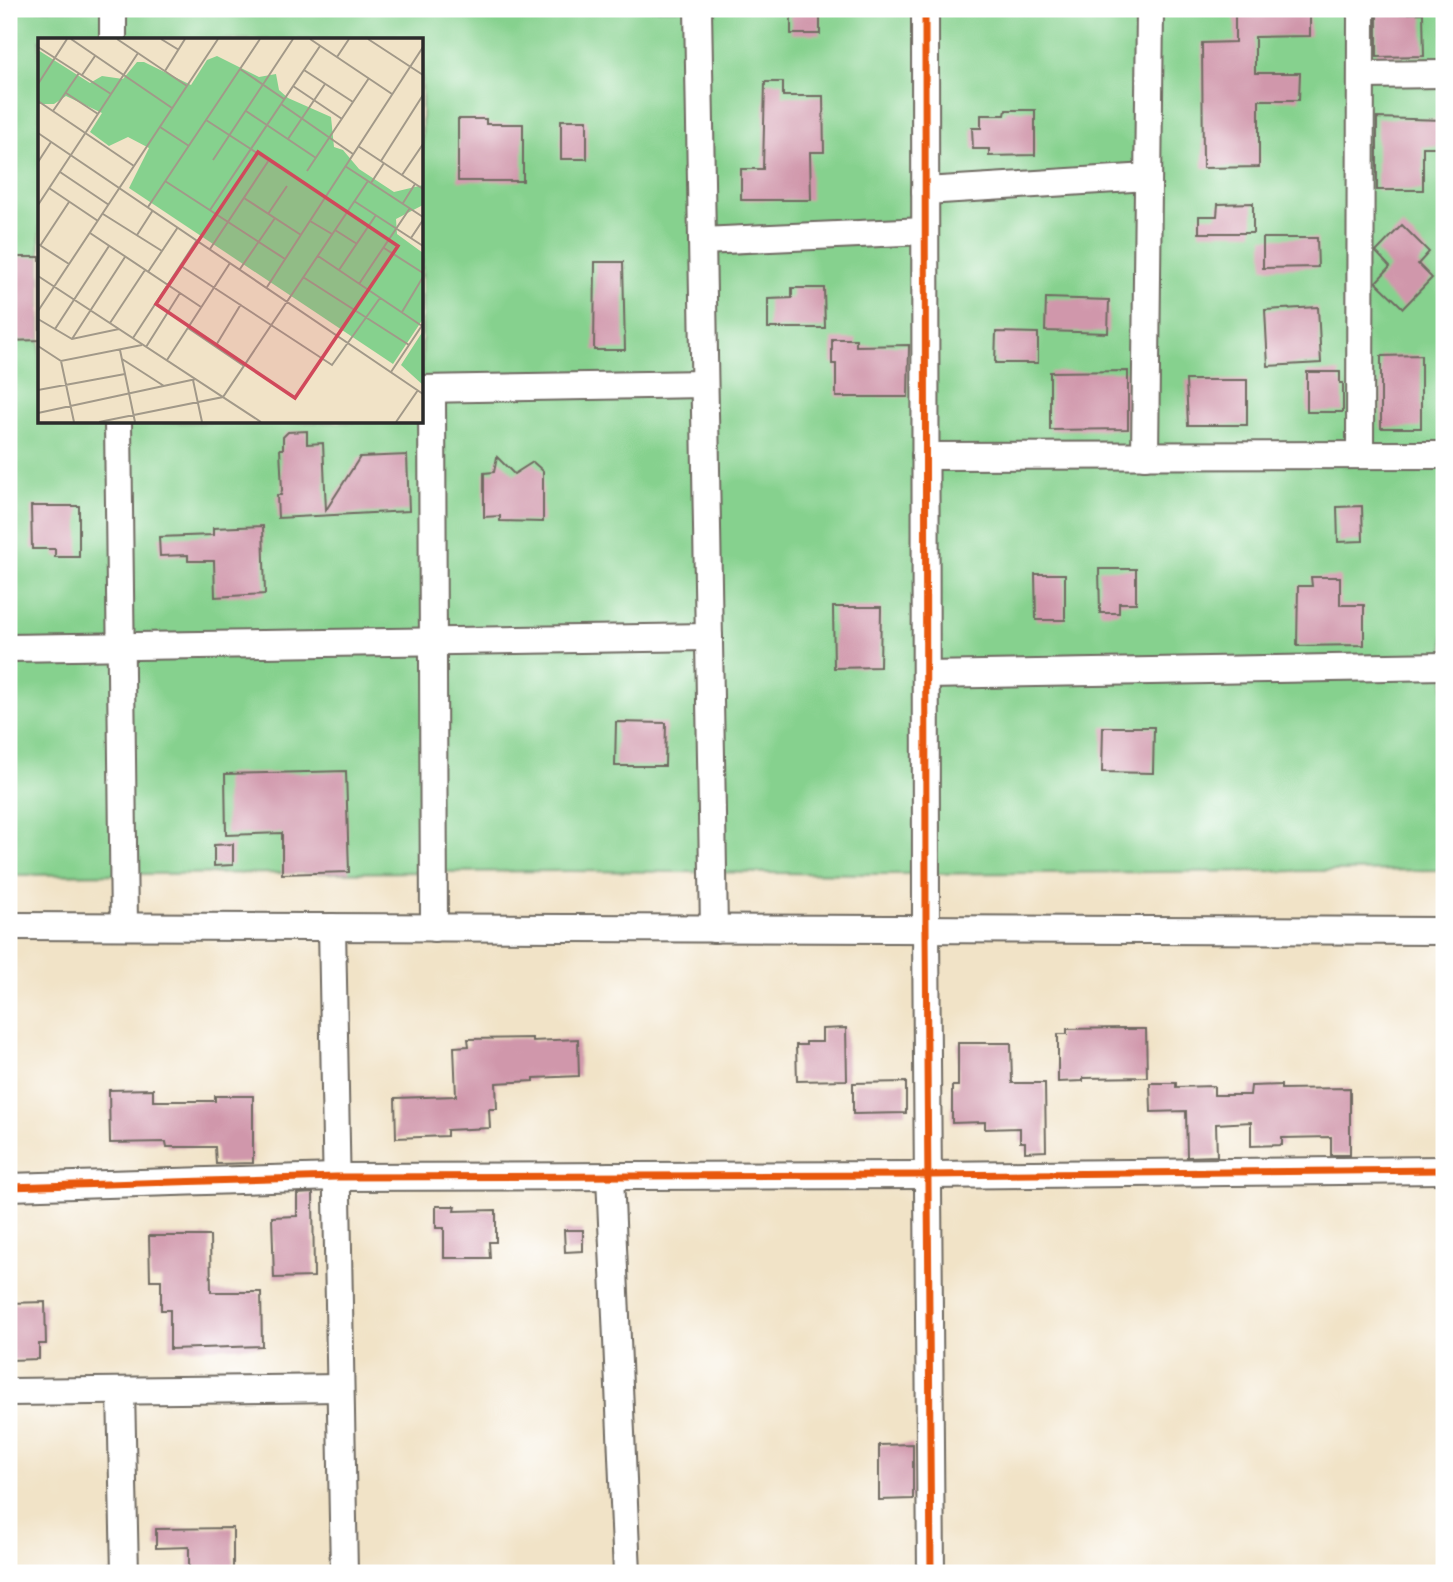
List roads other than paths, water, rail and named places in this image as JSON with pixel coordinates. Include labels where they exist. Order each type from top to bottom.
[{"type":"street","points":[[113,9],[113,38]]},
{"type":"street","points":[[698,9],[714,929]]},
{"type":"street","points":[[925,9],[926,930],[931,1573]]},
{"type":"street","points":[[1145,456],[1150,9]]},
{"type":"street","points":[[1360,455],[1361,9]]},
{"type":"street","points":[[1362,75],[1444,74]]},
{"type":"street","points":[[925,191],[1148,177]]},
{"type":"street","points":[[702,240],[925,231]]},
{"type":"street","points":[[434,928],[433,641],[427,389],[704,384]]},
{"type":"street","points":[[118,424],[124,926]]},
{"type":"street","points":[[925,456],[1444,455]]},
{"type":"street","points":[[9,648],[709,636]]},
{"type":"street","points":[[926,675],[1444,666]]},
{"type":"street","points":[[9,926],[1444,932]]},
{"type":"street","points":[[331,927],[344,1573]]},
{"type":"street","points":[[9,1187],[336,1177],[1444,1170]]},
{"type":"street","points":[[610,1176],[627,1573]]},
{"type":"street","points":[[9,1392],[340,1388]]},
{"type":"street","points":[[121,1391],[125,1573]]}]
